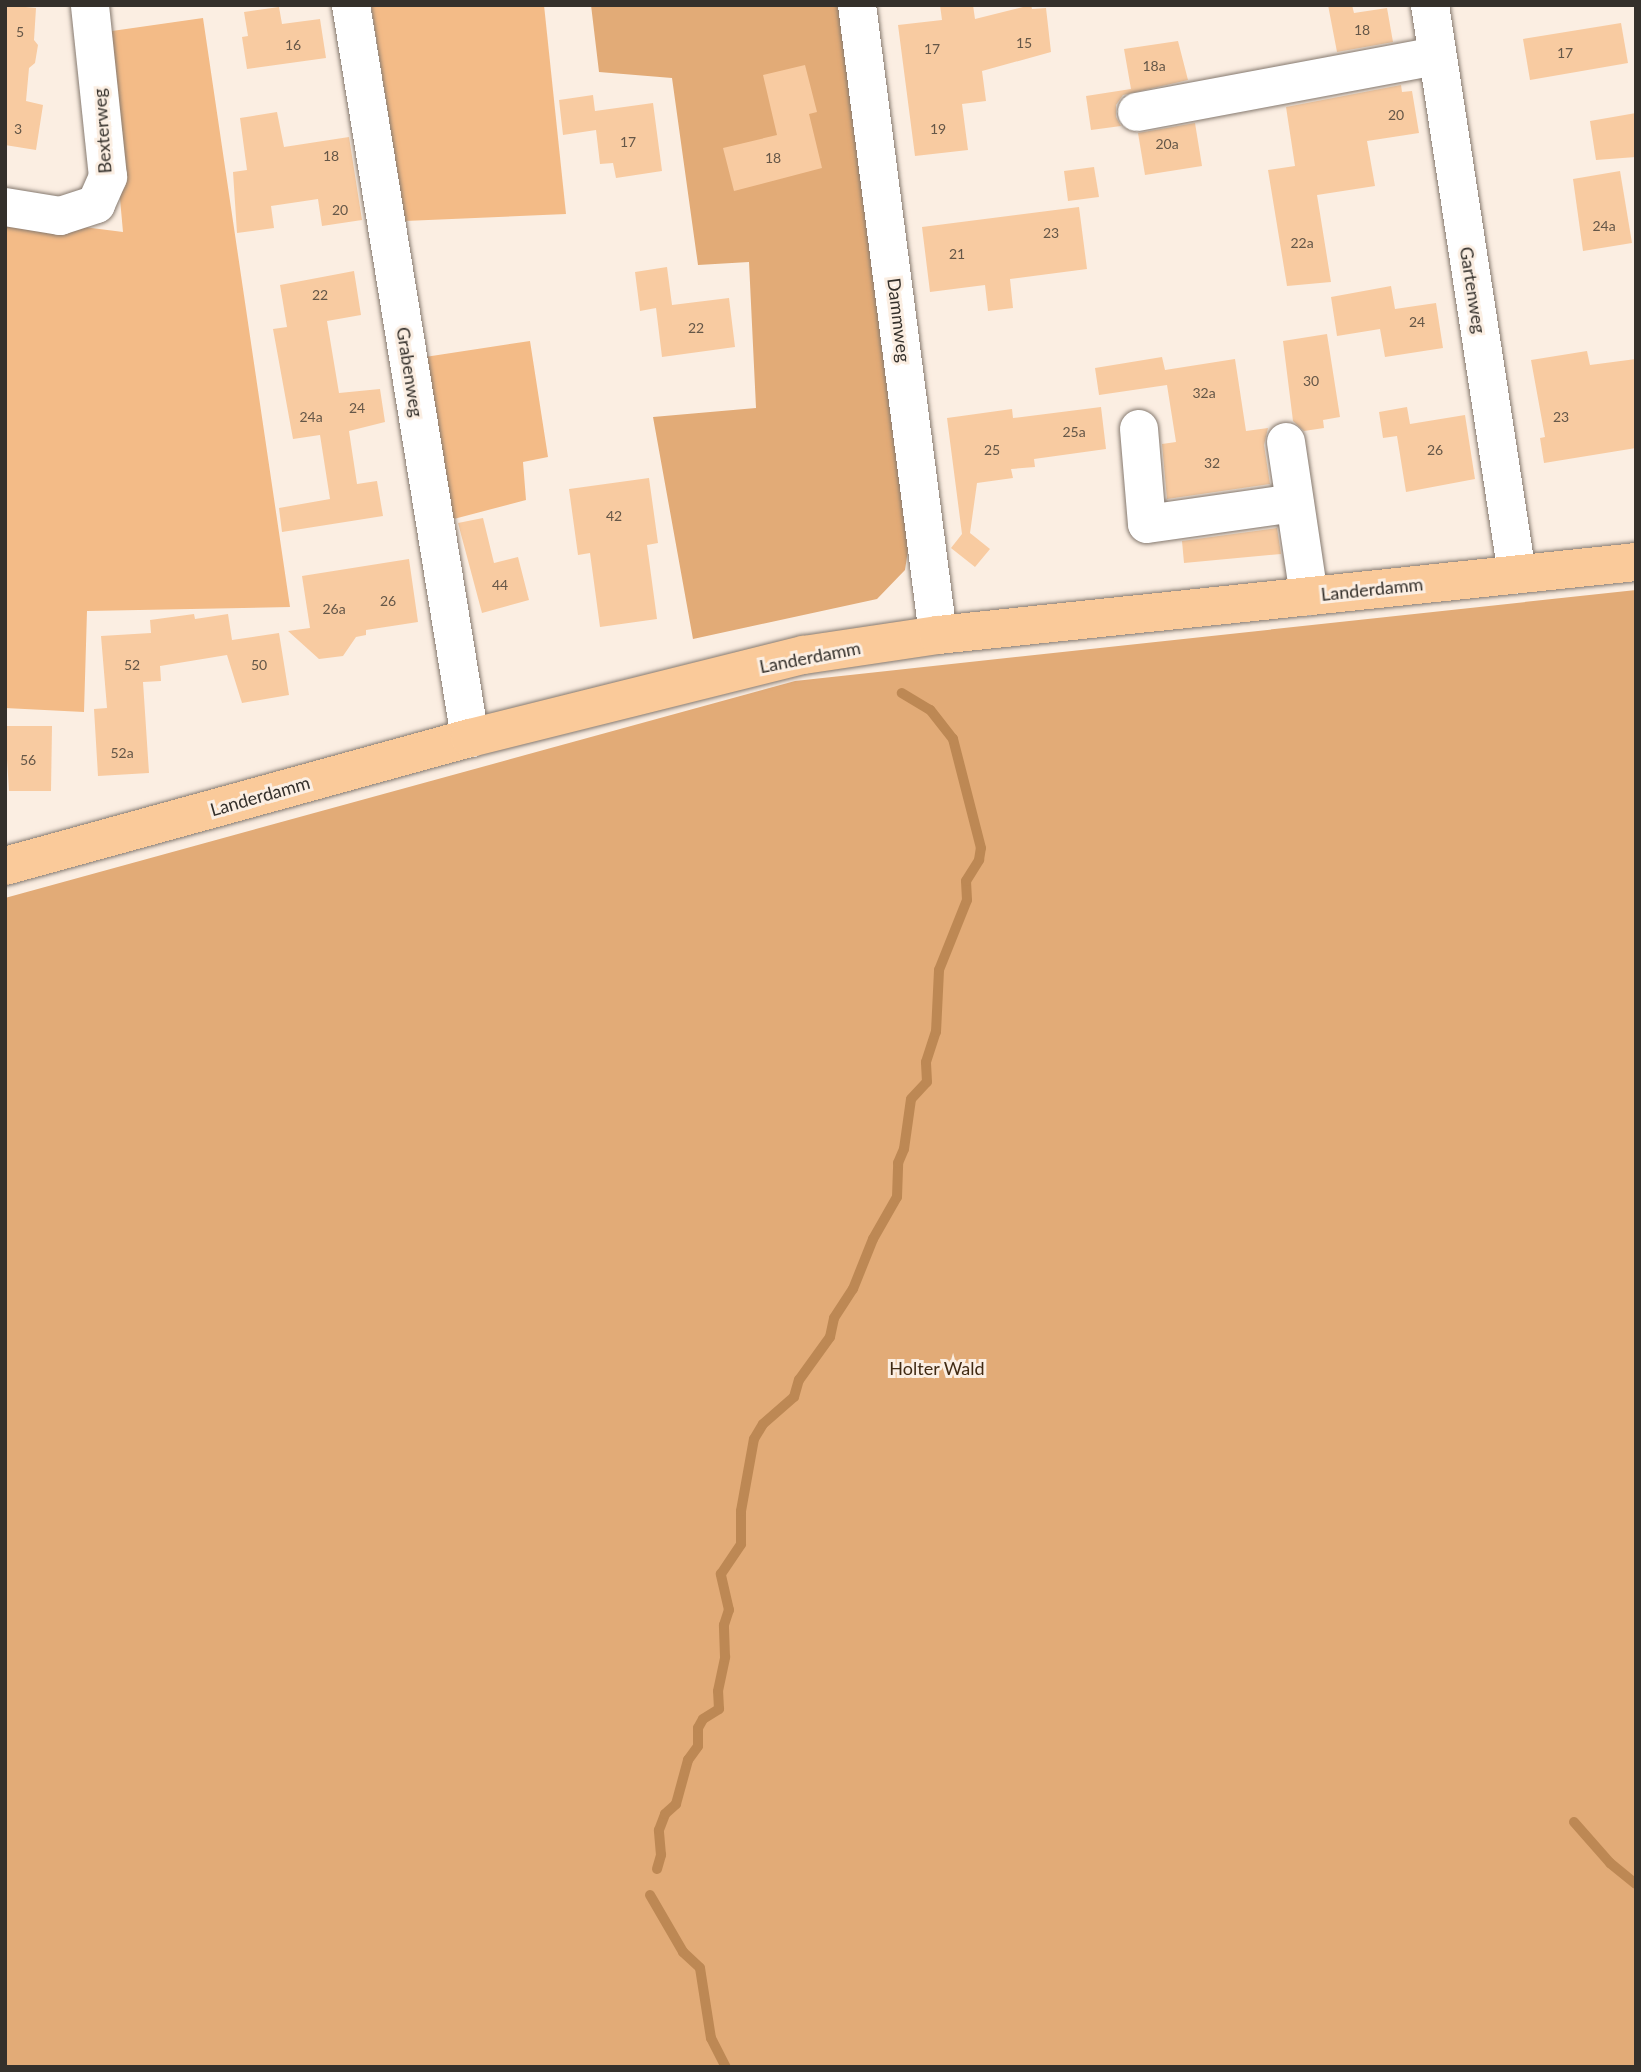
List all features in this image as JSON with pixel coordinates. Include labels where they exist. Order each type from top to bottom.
[{"type":"main road","name":"Landerdamm","points":[[5,866],[470,738],[804,655],[938,635],[1636,562]]},
{"type":"street","name":"Bexterweg","points":[[5,207],[60,216],[96,204],[108,177],[90,5]]},
{"type":"street","name":"Grabenweg","points":[[351,5],[470,738]]},
{"type":"street","name":"Dammweg","points":[[857,5],[938,635]]},
{"type":"street","name":"Gartenweg","points":[[1430,5],[1517,574]]},
{"type":"street","points":[[1137,112],[1437,56]]},
{"type":"street","points":[[1139,429],[1147,524],[1295,503]]},
{"type":"street","points":[[1286,442],[1309,596]]},
{"type":"shaded area","points":[[371,5],[544,5],[566,214],[405,221]]},
{"type":"shaded area","points":[[203,18],[290,607],[87,611],[84,712],[5,708],[5,217],[123,232],[105,32]]},
{"type":"shaded area","points":[[530,341],[548,457],[523,462],[526,500],[450,520],[425,357]]},
{"type":"green space","points":[[591,5],[839,5],[911,530],[905,570],[877,599],[693,639],[653,417],[756,408],[749,262],[698,265],[672,78],[599,72]]},
{"type":"green space","name":"Holter Wald","points":[[1636,590],[1636,2067],[5,2067],[5,898],[795,681]]},
{"type":"building","points":[[5,5],[36,8],[34,40],[38,45],[35,63],[29,68],[26,101],[43,105],[36,150],[5,145]]},
{"type":"building","points":[[940,5],[973,5],[975,19],[1031,5],[1032,9],[1046,8],[1051,52],[982,71],[986,101],[962,104],[968,150],[915,156],[898,25],[942,20]]},
{"type":"building","points":[[1328,5],[1352,5],[1354,13],[1387,8],[1393,42],[1337,52]]},
{"type":"building","points":[[279,7],[282,24],[320,19],[326,58],[247,69],[242,37],[248,36],[244,12]]},
{"type":"building","points":[[1621,23],[1628,63],[1530,80],[1523,39]]},
{"type":"building","points":[[1178,41],[1188,80],[1123,95],[1116,105],[1116,117],[1121,126],[1091,130],[1086,96],[1131,89],[1124,49]]},
{"type":"building","points":[[805,65],[817,112],[809,114],[822,168],[734,191],[723,148],[777,135],[763,75]]},
{"type":"building","points":[[1401,85],[1402,92],[1412,91],[1419,133],[1367,141],[1375,186],[1317,195],[1331,282],[1287,286],[1268,170],[1295,166],[1286,107]]},
{"type":"building","points":[[593,95],[595,111],[653,103],[662,171],[616,178],[613,163],[600,164],[596,130],[563,135],[559,100]]},
{"type":"building","points":[[277,112],[284,147],[349,137],[362,220],[322,226],[318,199],[271,206],[274,228],[237,233],[233,172],[247,170],[240,118]]},
{"type":"building","points":[[1636,113],[1636,157],[1596,160],[1590,121]]},
{"type":"building","points":[[1195,123],[1202,166],[1145,175],[1138,133]]},
{"type":"building","points":[[1094,167],[1099,197],[1068,201],[1064,171]]},
{"type":"building","points":[[1620,171],[1632,243],[1583,251],[1573,179]]},
{"type":"building","points":[[1079,207],[1087,269],[1010,279],[1013,308],[988,311],[985,285],[930,292],[922,227]]},
{"type":"building","points":[[667,267],[672,305],[729,298],[735,347],[662,357],[656,308],[640,311],[635,272]]},
{"type":"building","points":[[354,271],[361,315],[327,321],[339,393],[380,389],[385,422],[349,431],[357,484],[377,481],[383,516],[282,532],[279,508],[330,499],[320,435],[293,439],[273,329],[287,327],[280,285]]},
{"type":"building","points":[[1391,286],[1395,309],[1436,303],[1443,348],[1385,357],[1380,329],[1337,336],[1331,297]]},
{"type":"building","points":[[1327,334],[1340,417],[1323,420],[1324,428],[1304,431],[1293,421],[1283,341]]},
{"type":"building","points":[[1587,351],[1590,365],[1636,359],[1636,448],[1544,463],[1540,438],[1545,437],[1531,360]]},
{"type":"building","points":[[1162,357],[1165,370],[1235,359],[1246,431],[1268,428],[1264,445],[1270,484],[1167,499],[1162,444],[1176,442],[1167,385],[1099,395],[1095,368]]},
{"type":"building","points":[[1101,407],[1106,449],[1034,459],[1035,467],[1011,469],[1013,478],[977,483],[970,533],[990,549],[975,567],[951,548],[962,534],[947,418],[1012,409],[1013,418]]},
{"type":"building","points":[[1407,407],[1410,424],[1465,415],[1475,479],[1406,492],[1397,436],[1383,438],[1379,412]]},
{"type":"building","points":[[649,478],[658,543],[647,545],[657,619],[600,627],[590,553],[578,555],[569,489]]},
{"type":"building","points":[[483,518],[494,563],[518,557],[529,600],[482,613],[458,523]]},
{"type":"building","points":[[1277,528],[1281,554],[1184,563],[1182,541]]},
{"type":"building","points":[[409,559],[418,622],[366,630],[366,635],[356,637],[343,656],[319,659],[288,631],[310,628],[302,576]]},
{"type":"building","points":[[194,614],[195,619],[228,614],[232,640],[279,633],[289,695],[242,703],[227,655],[160,666],[161,681],[143,682],[149,773],[98,776],[94,709],[107,708],[101,636],[151,633],[150,620]]},
{"type":"building","points":[[5,726],[52,726],[51,791],[9,791]]},
{"type":"waterway","points":[[657,1869],[661,1855],[659,1830],[665,1814],[676,1804],[688,1760],[698,1746],[698,1728],[703,1719],[719,1709],[718,1691],[725,1657],[724,1625],[729,1610],[721,1574],[741,1544],[741,1511],[754,1439],[763,1424],[794,1397],[799,1380],[830,1337],[834,1318],[853,1289],[873,1239],[897,1197],[898,1163],[904,1149],[911,1099],[927,1082],[926,1062],[936,1032],[939,970],[967,900],[966,881],[979,860],[981,848],[953,739],[930,710],[902,693]]},
{"type":"waterway","points":[[1574,1822],[1610,1863],[1636,1884]]},
{"type":"waterway","points":[[650,1895],[683,1952],[700,1968],[711,2038],[726,2067]]}]
